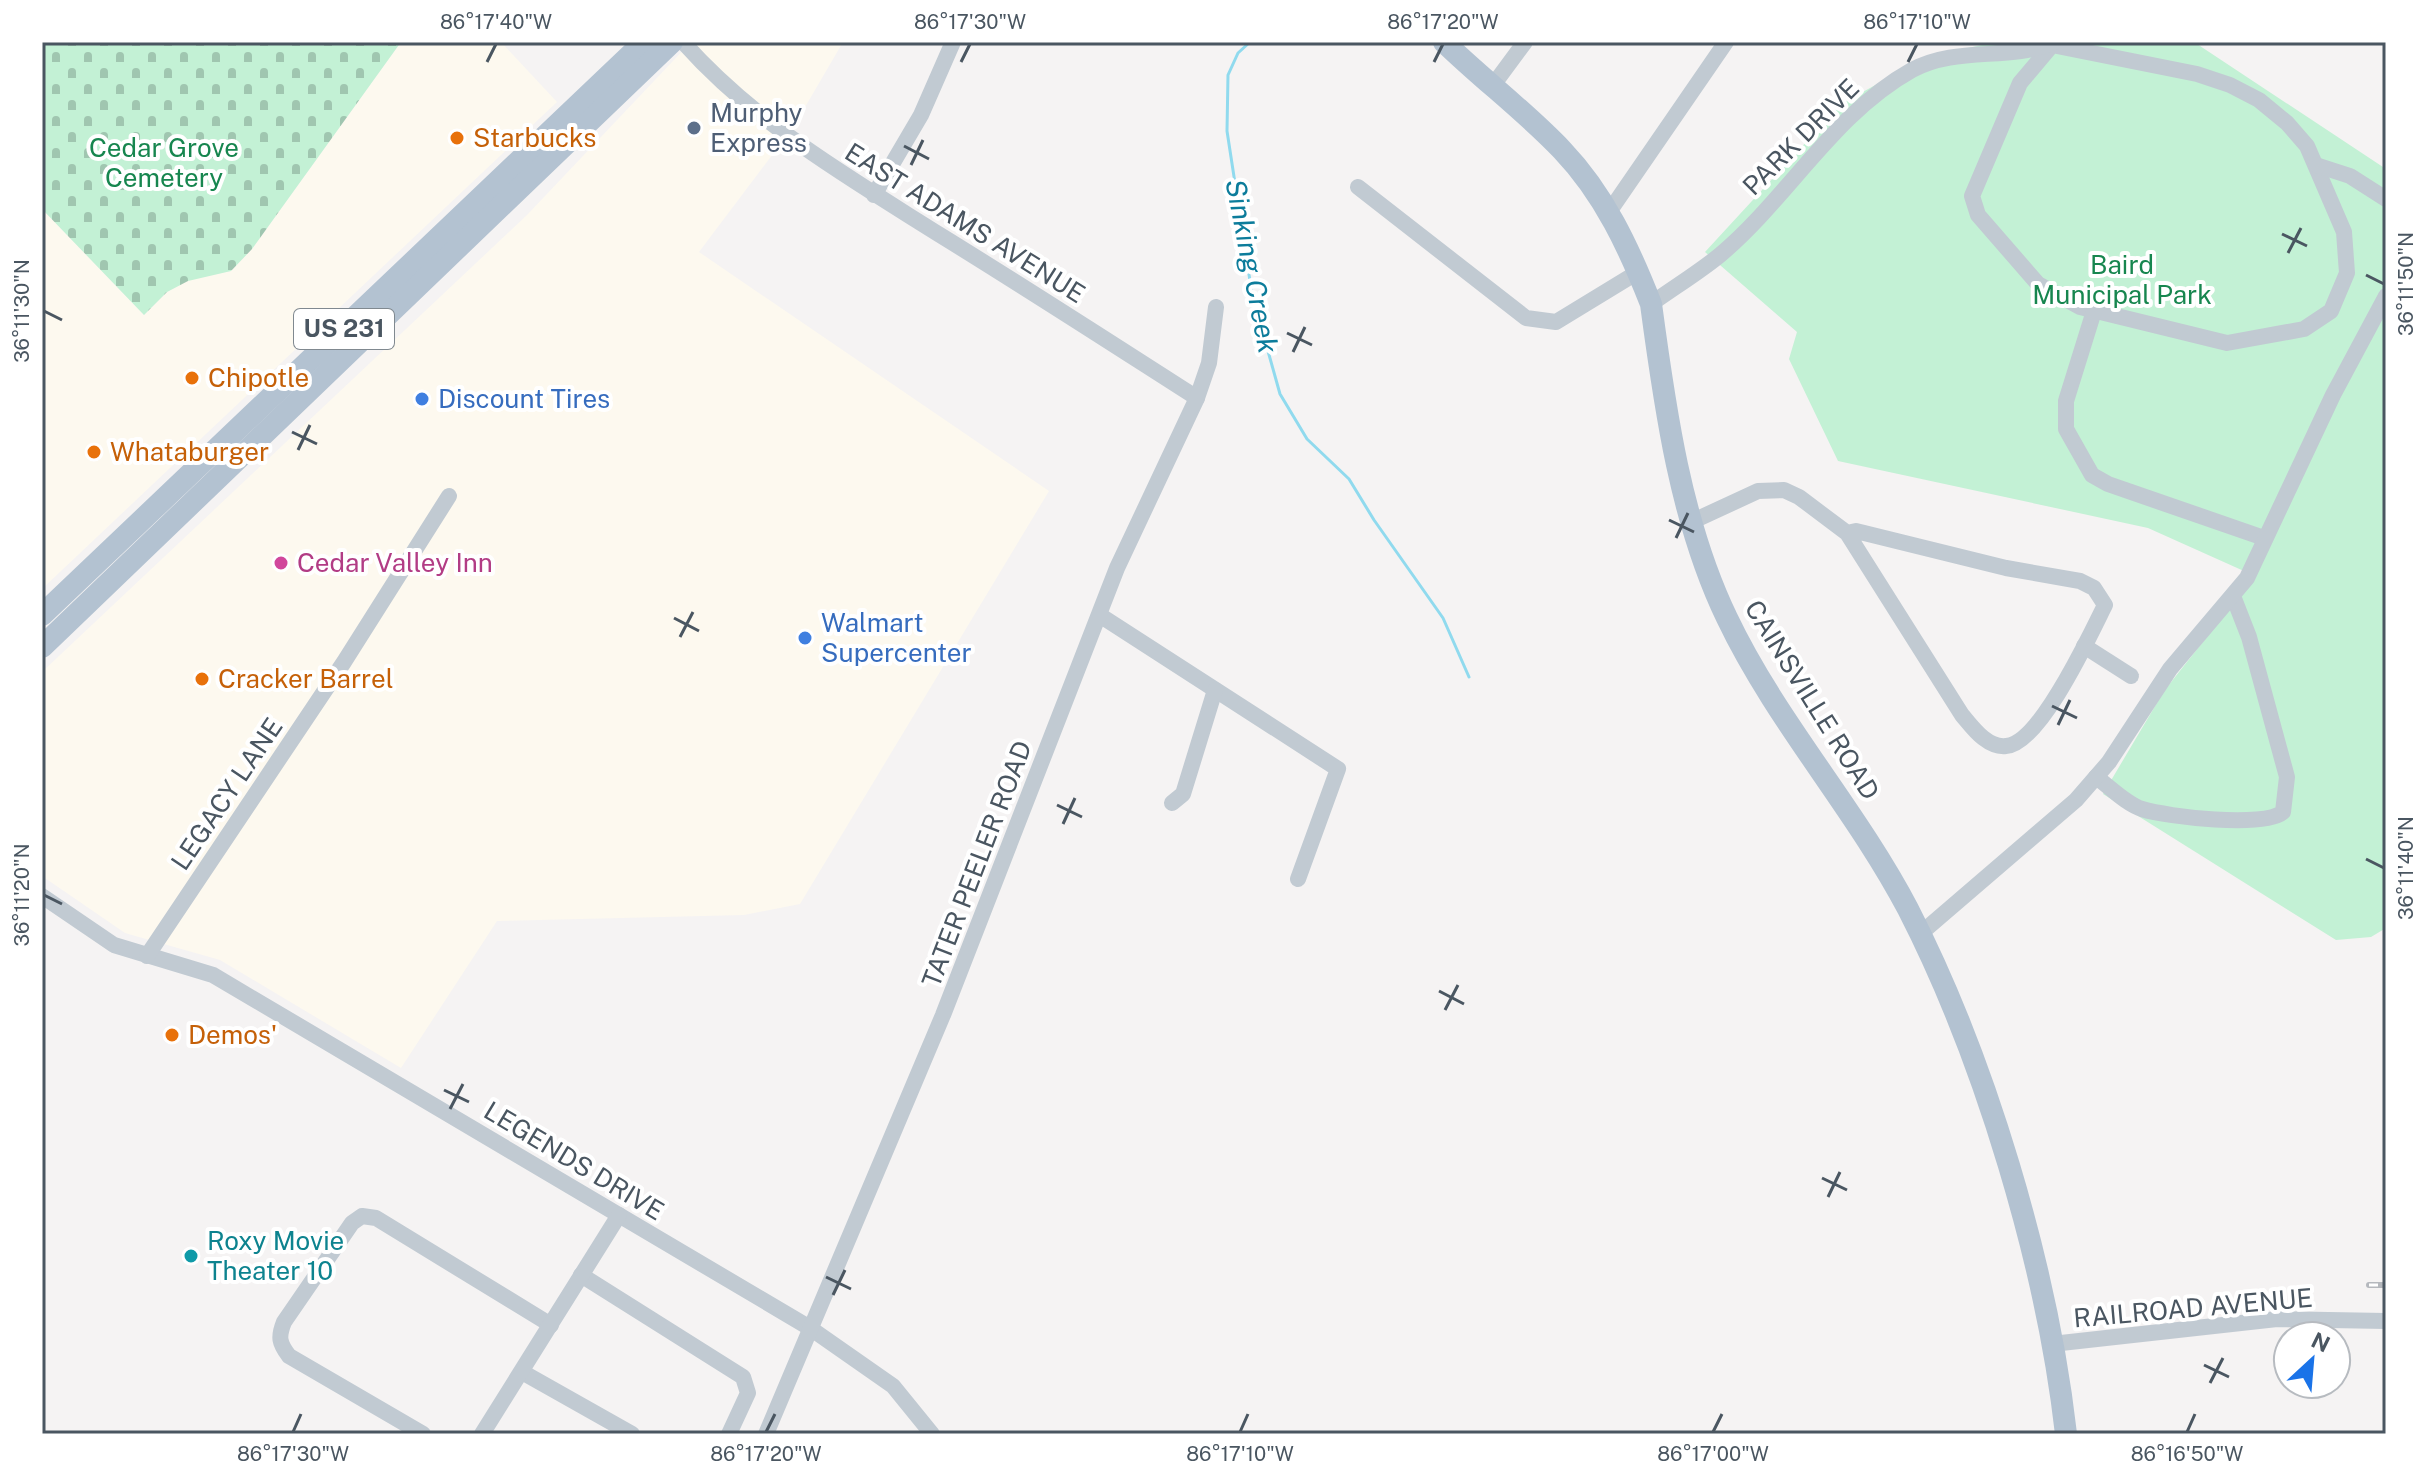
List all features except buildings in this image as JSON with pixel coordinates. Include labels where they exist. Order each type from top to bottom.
[{"type":"main road","name":"US 231","points":[[42,615],[644,42]]},
{"type":"main road","name":"US 231","points":[[42,647],[672,42]]},
{"type":"main road","name":"CAINSVILLE ROAD","points":[[1444,42],[1561,149],[1609,212],[1638,272],[1651,304],[1691,522],[1709,580],[1748,659],[1871,847],[1920,934],[1962,1031],[2026,1229],[2052,1344],[2066,1434]]},
{"type":"street","name":"EAST ADAMS AVENUE","points":[[683,42],[753,112],[874,195],[1197,398]]},
{"type":"street","points":[[874,195],[921,115],[953,42]]},
{"type":"street","points":[[1491,88],[1525,42]]},
{"type":"street","points":[[1609,212],[1726,42]]},
{"type":"street","points":[[2053,43],[2197,74],[2230,85],[2259,100],[2287,123],[2307,146],[2316,165],[2337,210],[2348,250],[2347,273],[2331,311],[2317,323],[2283,336],[2227,343],[2094,311],[2058,297],[2038,284],[1978,215],[1972,196],[2020,83],[2053,43]]},
{"type":"street","name":"PARK DRIVE","points":[[1651,304],[1721,254],[1862,104],[1913,70],[1952,54],[2000,53],[2053,43]]},
{"type":"street","points":[[2316,165],[2350,176],[2386,199]]},
{"type":"street","points":[[1358,187],[1526,318],[1556,322],[1638,272]]},
{"type":"street","points":[[1920,934],[2076,800],[2096,777],[2170,669],[2247,578],[2333,395],[2386,296]]},
{"type":"street","name":"TATER PEELER ROAD","points":[[766,1434],[943,1015],[1140,515],[1197,398],[1209,363],[1216,307]]},
{"type":"street","points":[[2094,311],[2066,401],[2066,429],[2092,475],[2108,484],[2264,538]]},
{"type":"street","points":[[1691,522],[1758,491],[1784,490],[1847,533],[1962,715],[1981,738],[2004,747],[2022,742],[2063,684],[2105,605],[2094,588],[2080,581],[2006,568],[1856,531],[1847,533]]},
{"type":"street","name":"LEGACY LANE","points":[[147,956],[344,662],[449,496]]},
{"type":"street","points":[[2096,777],[2140,808],[2170,814],[2259,821],[2277,817],[2283,812],[2287,777],[2249,637],[2233,596]]},
{"type":"street","points":[[1101,616],[1338,769],[1298,879]]},
{"type":"street","points":[[2084,646],[2131,676]]},
{"type":"street","points":[[1172,803],[1183,794],[1215,690]]},
{"type":"street","name":"LEGENDS DRIVE","points":[[42,896],[114,945],[213,975],[810,1328],[893,1386],[930,1432]]},
{"type":"street","points":[[482,1434],[619,1215]]},
{"type":"street","points":[[423,1434],[289,1356],[281,1345],[279,1335],[284,1322],[352,1223],[362,1216],[376,1218],[551,1325]]},
{"type":"street","points":[[581,1275],[743,1377],[748,1393],[733,1433]]},
{"type":"street","name":"RAILROAD AVENUE","points":[[2052,1344],[2277,1319],[2386,1321]]},
{"type":"street","points":[[522,1372],[632,1434]]},
{"type":"shaded area","points":[[401,42],[501,42],[557,102],[42,589],[42,209],[144,315],[167,292],[188,280],[231,271],[252,249]]},
{"type":"shaded area","points":[[691,42],[843,42],[794,126],[699,252],[1049,491],[800,904],[744,915],[497,921],[401,1068],[220,960],[125,933],[42,876],[42,672],[527,215]]},
{"type":"green space","name":"Cedar Grove Cemetery","points":[[42,42],[401,42],[252,249],[231,271],[188,281],[167,292],[144,315],[42,209]]},
{"type":"green space","name":"Baird Municipal Park","points":[[1996,42],[2194,42],[2386,169],[2386,928],[2371,937],[2336,940],[2103,794],[2164,691],[2255,576],[2148,528],[1838,461],[1789,359],[1797,332],[1705,252],[1841,104],[1926,57]]},
{"type":"waterway","name":"Sinking Creek","points":[[1250,42],[1238,53],[1228,75],[1227,131],[1252,294],[1280,394],[1307,439],[1349,479],[1443,618],[1469,677]]},
{"type":"railway","points":[[2369,1285],[2386,1285]]},
{"type":"place","name":"Murphy Express","points":[[694,128]]},
{"type":"place","name":"Starbucks","points":[[457,138]]},
{"type":"place","name":"Chipotle","points":[[192,378]]},
{"type":"place","name":"Discount Tires","points":[[422,399]]},
{"type":"place","name":"Whataburger","points":[[94,452]]},
{"type":"place","name":"Cedar Valley Inn","points":[[281,563]]},
{"type":"place","name":"Walmart Supercenter","points":[[805,638]]},
{"type":"place","name":"Cracker Barrel","points":[[202,679]]},
{"type":"place","name":"Demos'","points":[[172,1035]]},
{"type":"place","name":"Roxy Movie Theater 10","points":[[191,1256]]}]
